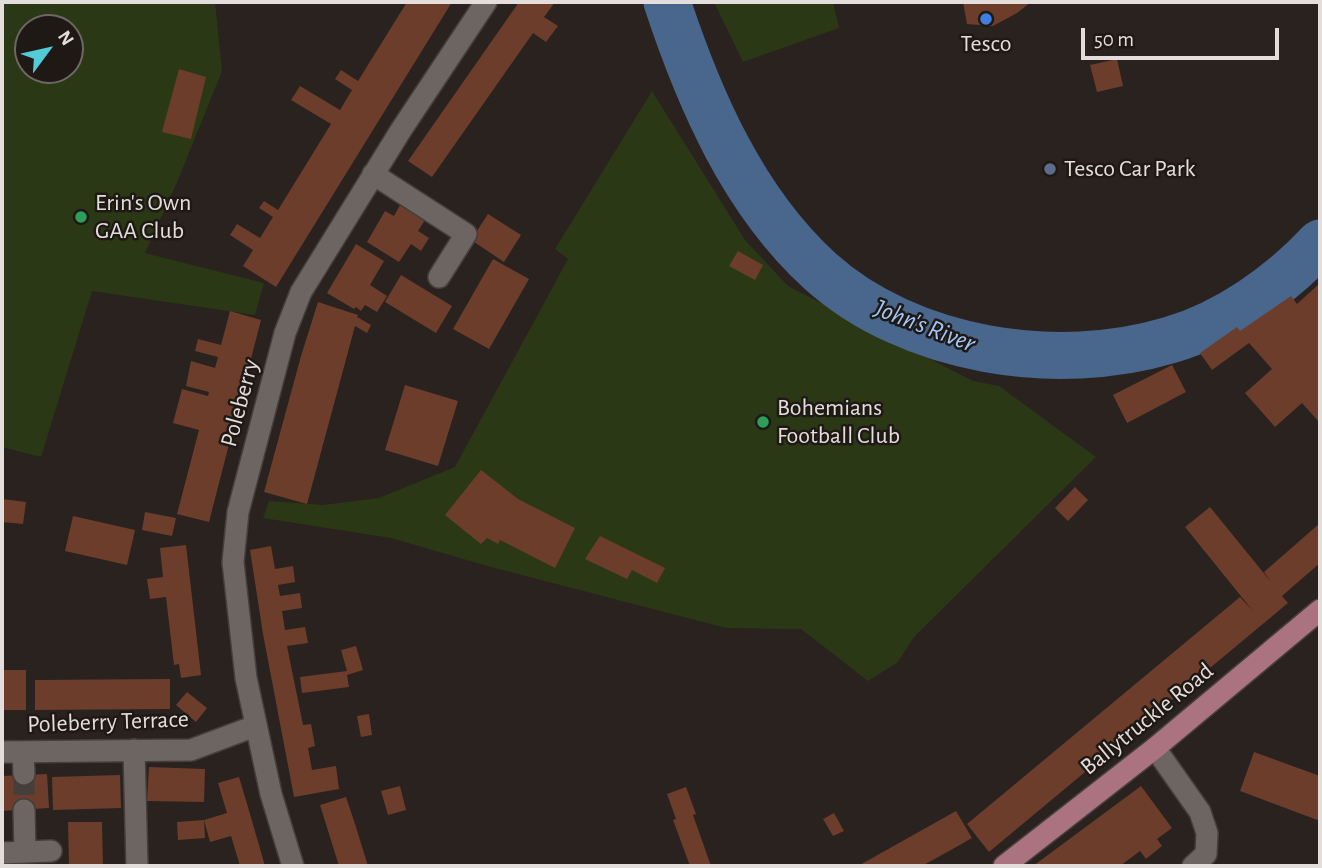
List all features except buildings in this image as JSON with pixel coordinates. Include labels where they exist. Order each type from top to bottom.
[{"type":"main road","name":"Ballytruckle Road","points":[[1004,866],[1154,748],[1320,610]]},
{"type":"street","name":"Poleberry","points":[[293,866],[271,794],[243,659],[234,586],[233,547],[239,512],[291,316],[307,281],[373,174],[486,2]]},
{"type":"street","points":[[373,174],[466,234],[439,277]]},
{"type":"street","name":"Poleberry Terrace","points":[[12,752],[191,750],[255,726]]},
{"type":"street","points":[[1154,748],[1200,813],[1207,834],[1206,854],[1193,866]]},
{"type":"street","points":[[134,750],[137,866]]},
{"type":"street","points":[[12,752],[23,774]]},
{"type":"street","points":[[24,810],[25,852]]},
{"type":"street","points":[[2,853],[51,852]]},
{"type":"green space","name":"Erin's Own GAA Club","points":[[2,2],[215,2],[222,71],[145,253],[264,283],[255,315],[92,291],[41,457],[2,447]]},
{"type":"green space","points":[[714,2],[833,2],[839,28],[743,62]]},
{"type":"green space","name":"Bohemians Football Club","points":[[652,91],[745,240],[788,286],[973,381],[999,386],[1096,457],[914,637],[898,662],[868,681],[801,629],[726,628],[391,538],[263,518],[269,501],[323,505],[379,498],[455,467],[568,259],[555,249]]},
{"type":"waterway","name":"John's River","points":[[667,2],[709,111],[746,181],[768,213],[820,271],[856,299],[897,321],[940,337],[986,349],[1080,355],[1126,350],[1170,340],[1212,324],[1251,301],[1288,274],[1320,243]]},
{"type":"tunnel","points":[[24,774],[24,810]]},
{"type":"place","name":"Tesco","points":[[986,19]]},
{"type":"place","name":"Tesco Car Park","points":[[1050,169]]},
{"type":"place","name":"Erin's Own GAA Club","points":[[81,217]]},
{"type":"place","name":"Bohemians Football Club","points":[[763,422]]}]
